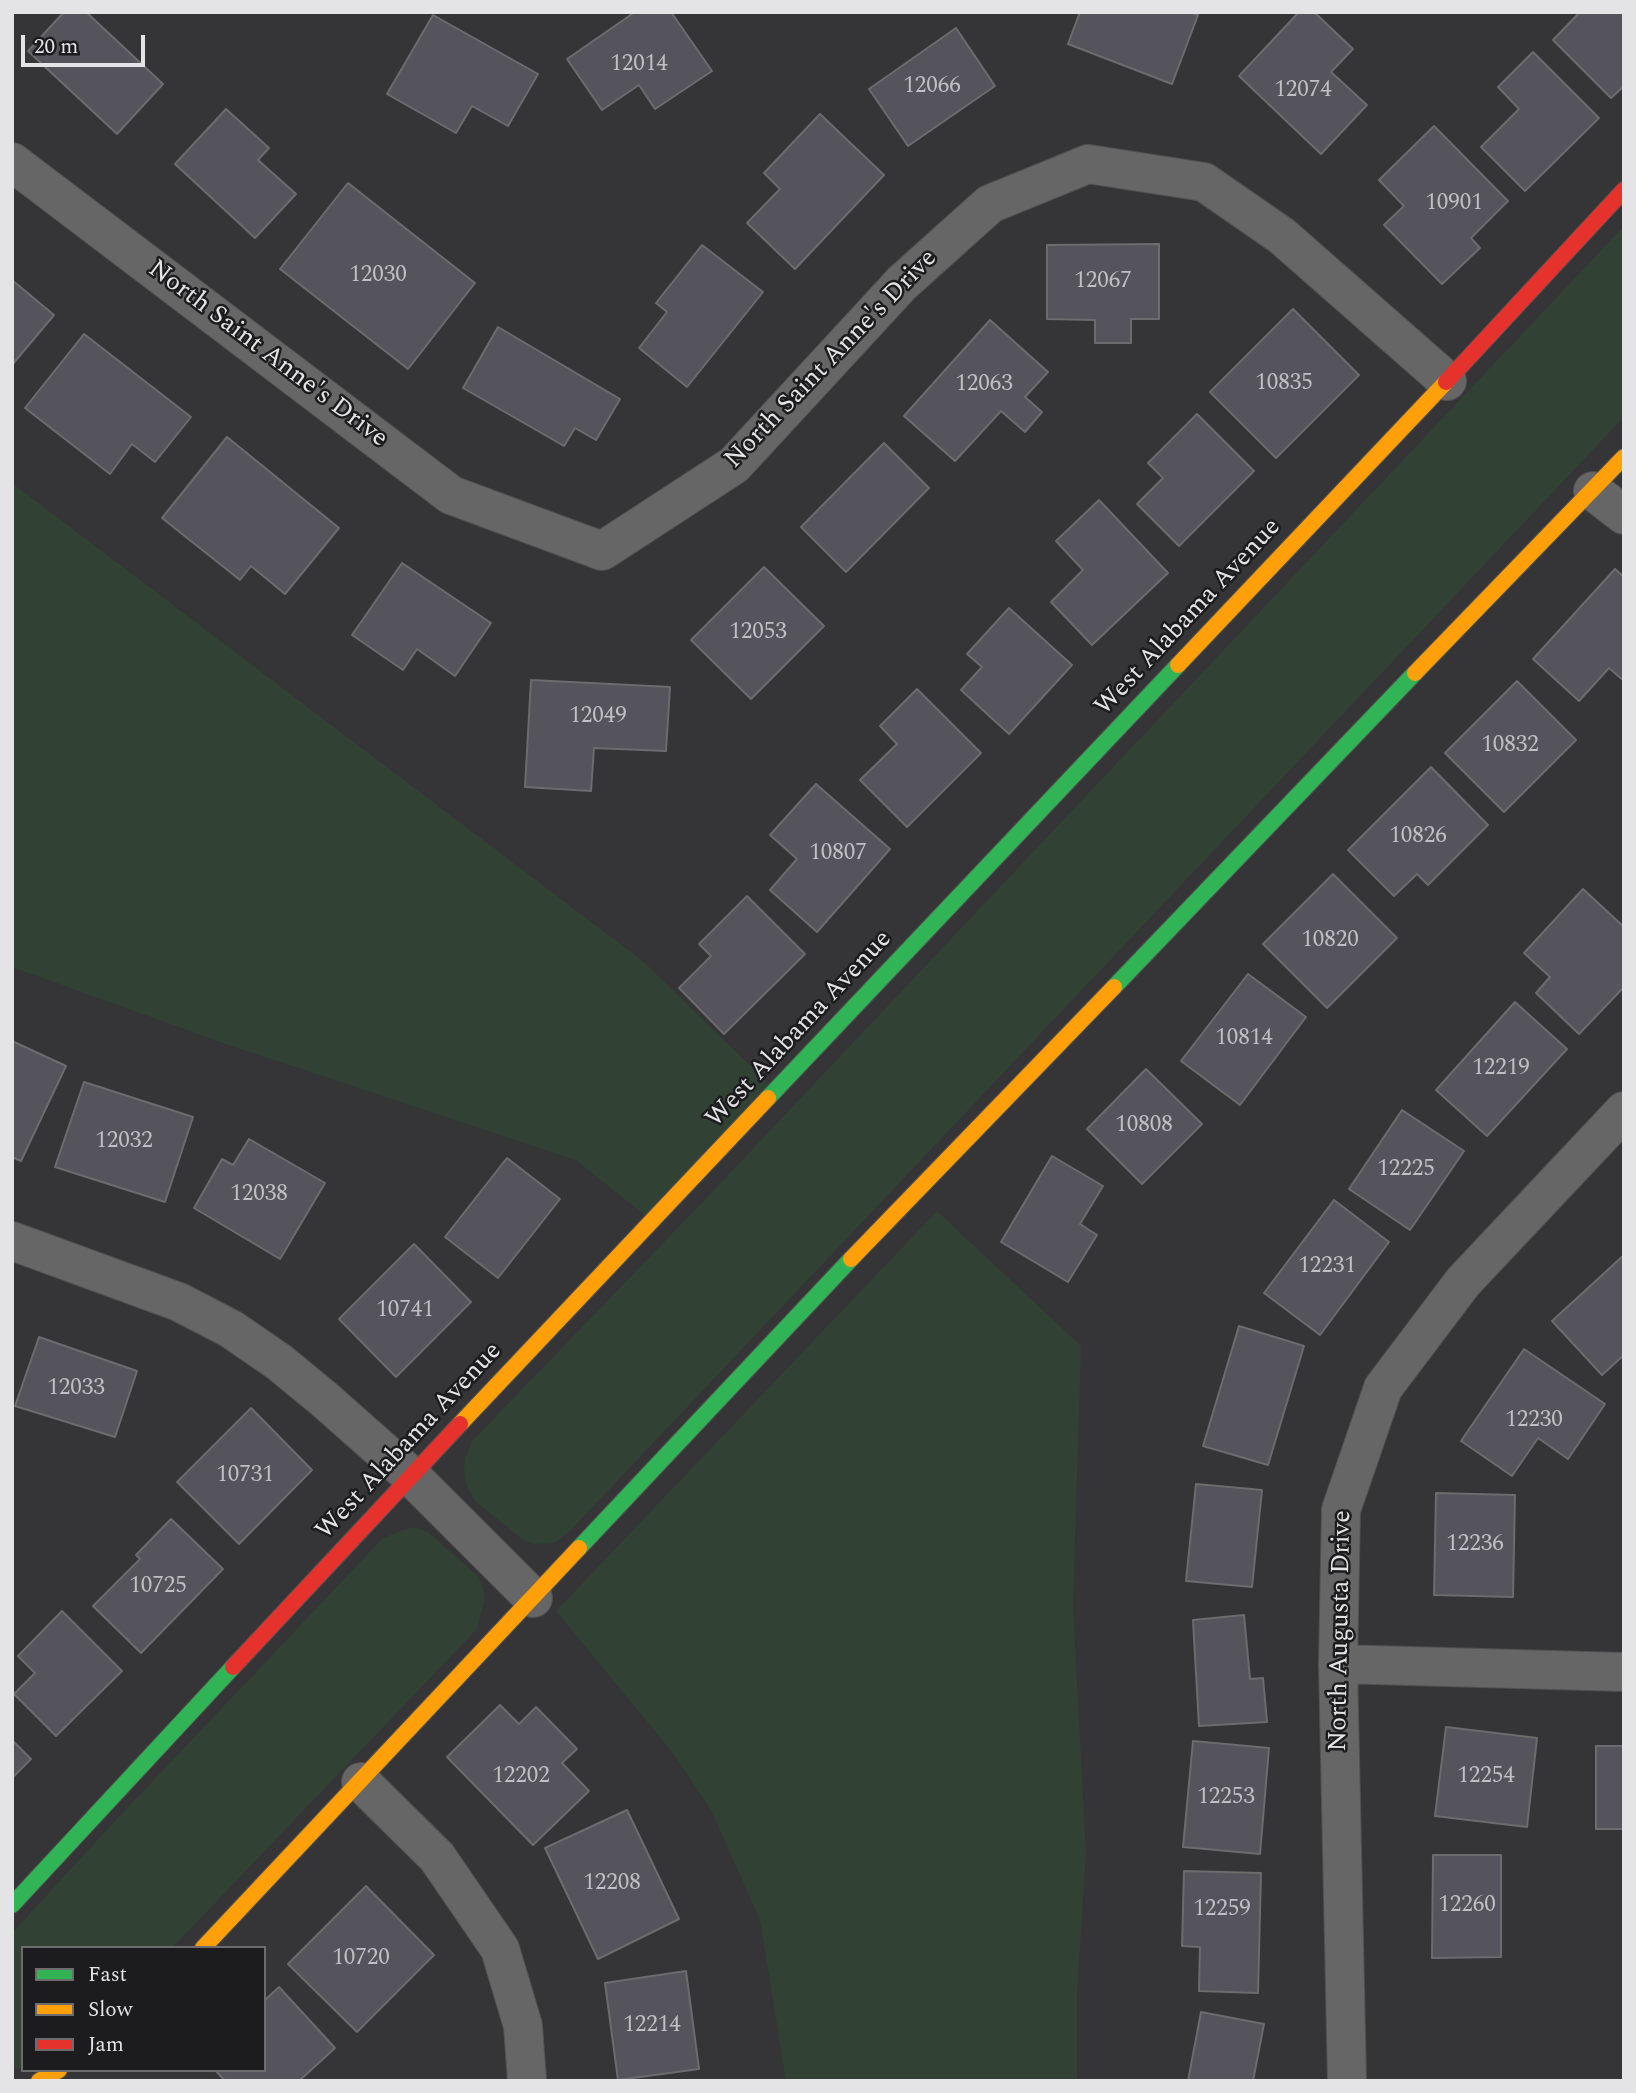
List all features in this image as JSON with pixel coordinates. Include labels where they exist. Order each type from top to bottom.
[{"type":"street","name":"North Saint Anne's Drive","points":[[12,162],[451,495],[602,551],[734,465],[902,283],[989,204],[1088,164],[1204,182],[1282,236],[1447,381]]},
{"type":"street","name":"West Alabama Avenue","points":[[12,1905],[411,1476],[1447,381],[1624,190]]},
{"type":"street","points":[[205,1946],[804,1308],[1624,457]]},
{"type":"street","points":[[1593,491],[1624,516]]},
{"type":"street","name":"North Augusta Drive","points":[[1347,2081],[1338,1664],[1341,1510],[1383,1388],[1463,1282],[1624,1111]]},
{"type":"street","points":[[12,1241],[179,1302],[231,1329],[315,1391],[411,1476],[533,1598]]},
{"type":"street","points":[[1338,1664],[1624,1672]]},
{"type":"street","points":[[360,1782],[437,1857],[499,1949],[523,2026],[527,2081]]},
{"type":"street","points":[[39,2081],[55,2072]]},
{"type":"green space","points":[[1624,226],[1624,417],[567,1534],[553,1543],[533,1544],[522,1539],[475,1501],[466,1485],[464,1470],[465,1458],[473,1440],[695,1210]]},
{"type":"green space","points":[[12,483],[644,962],[776,1091],[652,1221],[576,1160],[223,1043],[12,967]]},
{"type":"green space","points":[[937,1211],[1081,1346],[1073,1606],[1086,1853],[1077,1992],[1077,2081],[786,2081],[760,1920],[711,1810],[673,1753],[556,1611]]},
{"type":"green space","points":[[408,1528],[428,1532],[479,1577],[485,1597],[477,1629],[174,1946],[21,1946],[21,2068],[12,2069],[12,1933],[383,1538]]},
{"type":"building","points":[[64,12],[86,12],[163,84],[117,134],[28,51]]},
{"type":"building","points":[[635,12],[671,12],[712,71],[655,109],[639,85],[602,110],[567,59]]},
{"type":"building","points":[[1080,12],[1190,12],[1198,15],[1172,84],[1068,44]]},
{"type":"building","points":[[1299,12],[1314,12],[1353,49],[1331,72],[1367,105],[1321,154],[1239,76]]},
{"type":"building","points":[[1580,12],[1624,12],[1624,86],[1611,98],[1553,40]]},
{"type":"building","points":[[433,15],[538,74],[508,126],[472,106],[456,133],[387,94]]},
{"type":"building","points":[[956,28],[995,86],[908,146],[869,89]]},
{"type":"building","points":[[1533,52],[1599,118],[1525,191],[1481,147],[1519,109],[1498,87]]},
{"type":"building","points":[[226,109],[269,148],[258,160],[296,194],[255,238],[175,164]]},
{"type":"building","points":[[820,114],[884,175],[795,269],[747,223],[780,189],[764,173]]},
{"type":"building","points":[[1434,126],[1508,201],[1471,238],[1480,248],[1442,284],[1384,225],[1404,206],[1379,180]]},
{"type":"building","points":[[348,183],[475,283],[408,369],[280,269]]},
{"type":"building","points":[[1159,244],[1159,319],[1131,319],[1131,343],[1095,343],[1095,320],[1047,319],[1047,245]]},
{"type":"building","points":[[702,245],[763,292],[687,387],[639,348],[667,312],[656,303]]},
{"type":"building","points":[[12,280],[54,315],[12,365]]},
{"type":"building","points":[[1293,309],[1359,375],[1276,458],[1210,392]]},
{"type":"building","points":[[990,320],[1048,372],[1025,397],[1042,412],[1025,432],[1001,411],[955,461],[904,416]]},
{"type":"building","points":[[498,327],[620,399],[596,440],[575,428],[564,446],[463,388]]},
{"type":"building","points":[[84,334],[191,417],[155,462],[132,444],[110,474],[25,408]]},
{"type":"building","points":[[1197,414],[1254,471],[1179,546],[1137,504],[1163,478],[1148,463]]},
{"type":"building","points":[[227,437],[339,528],[285,594],[251,566],[240,580],[162,518]]},
{"type":"building","points":[[884,443],[929,488],[846,572],[801,527]]},
{"type":"building","points":[[1099,500],[1168,573],[1092,645],[1051,602],[1083,570],[1056,541]]},
{"type":"building","points":[[402,563],[491,623],[455,676],[417,649],[403,670],[352,635]]},
{"type":"building","points":[[764,567],[824,626],[751,699],[691,640]]},
{"type":"building","points":[[1615,569],[1624,577],[1624,681],[1609,668],[1579,701],[1533,659]]},
{"type":"building","points":[[1009,608],[1072,665],[1009,734],[961,690],[982,667],[967,654]]},
{"type":"building","points":[[531,680],[670,687],[666,751],[594,748],[591,791],[525,787]]},
{"type":"building","points":[[1517,681],[1576,740],[1504,812],[1445,753]]},
{"type":"building","points":[[917,689],[981,753],[907,827],[860,780],[897,744],[880,726]]},
{"type":"building","points":[[1431,767],[1488,825],[1428,885],[1417,874],[1394,896],[1348,850]]},
{"type":"building","points":[[816,784],[890,849],[817,932],[770,890],[797,859],[770,835]]},
{"type":"building","points":[[1333,874],[1397,938],[1327,1008],[1263,944]]},
{"type":"building","points":[[1583,889],[1624,927],[1624,987],[1579,1034],[1536,993],[1550,977],[1524,953]]},
{"type":"building","points":[[747,896],[805,954],[724,1034],[679,988],[711,956],[699,944]]},
{"type":"building","points":[[1248,974],[1306,1017],[1240,1105],[1181,1061]]},
{"type":"building","points":[[1515,1002],[1567,1049],[1487,1136],[1436,1090]]},
{"type":"building","points":[[12,1041],[66,1066],[21,1161],[12,1157]]},
{"type":"building","points":[[1146,1069],[1202,1124],[1142,1184],[1087,1129]]},
{"type":"building","points":[[84,1082],[193,1117],[165,1202],[55,1167]]},
{"type":"building","points":[[1402,1110],[1464,1151],[1410,1230],[1349,1189]]},
{"type":"building","points":[[249,1139],[325,1183],[280,1259],[194,1208],[222,1159],[233,1165]]},
{"type":"building","points":[[1052,1156],[1103,1186],[1080,1224],[1097,1235],[1068,1282],[1001,1242]]},
{"type":"building","points":[[507,1158],[560,1199],[498,1278],[445,1237]]},
{"type":"building","points":[[1334,1200],[1389,1242],[1320,1335],[1264,1293]]},
{"type":"building","points":[[414,1244],[471,1302],[396,1377],[339,1319]]},
{"type":"building","points":[[1624,1255],[1624,1355],[1602,1375],[1552,1321]]},
{"type":"building","points":[[1239,1326],[1304,1346],[1268,1465],[1203,1446]]},
{"type":"building","points":[[39,1337],[137,1371],[115,1437],[15,1406]]},
{"type":"building","points":[[1524,1349],[1605,1404],[1568,1459],[1538,1438],[1512,1476],[1461,1441]]},
{"type":"building","points":[[251,1408],[312,1470],[239,1544],[177,1482]]},
{"type":"building","points":[[1196,1484],[1262,1490],[1252,1587],[1186,1581]]},
{"type":"building","points":[[1436,1493],[1515,1495],[1513,1597],[1434,1595]]},
{"type":"building","points":[[171,1519],[223,1569],[141,1653],[93,1606],[140,1559],[136,1555]]},
{"type":"building","points":[[62,1611],[122,1671],[56,1736],[14,1694],[35,1673],[18,1656]]},
{"type":"building","points":[[1244,1615],[1250,1679],[1263,1678],[1267,1722],[1199,1726],[1193,1620]]},
{"type":"building","points":[[500,1705],[519,1724],[536,1707],[577,1749],[562,1763],[589,1791],[533,1845],[447,1757]]},
{"type":"building","points":[[1446,1727],[1537,1738],[1527,1827],[1435,1816]]},
{"type":"building","points":[[12,1740],[31,1759],[12,1778]]},
{"type":"building","points":[[1193,1741],[1269,1748],[1260,1854],[1183,1847]]},
{"type":"building","points":[[1596,1746],[1624,1746],[1624,1829],[1596,1829]]},
{"type":"building","points":[[627,1810],[679,1919],[598,1959],[545,1848]]},
{"type":"building","points":[[1433,1855],[1501,1855],[1501,1957],[1432,1958]]},
{"type":"building","points":[[1184,1871],[1261,1873],[1258,1993],[1199,1991],[1200,1947],[1182,1946]]},
{"type":"building","points":[[366,1886],[434,1955],[357,2032],[288,1964]]},
{"type":"building","points":[[686,1971],[699,2069],[618,2080],[605,1983]]},
{"type":"building","points":[[279,1987],[335,2048],[299,2081],[225,2081],[217,2072],[266,2072],[266,1999]]},
{"type":"building","points":[[1201,2012],[1264,2024],[1253,2081],[1188,2081]]},
{"type":"traffic: fast","points":[[768,1098],[1178,665]]},
{"type":"traffic: fast","points":[[1114,987],[1415,673]]},
{"type":"traffic: fast","points":[[579,1548],[851,1259]]},
{"type":"traffic: fast","points":[[12,1905],[233,1667]]},
{"type":"traffic: slow","points":[[1178,665],[1446,382]]},
{"type":"traffic: slow","points":[[1415,673],[1624,457]]},
{"type":"traffic: slow","points":[[851,1259],[1114,987]]},
{"type":"traffic: slow","points":[[460,1424],[768,1098]]},
{"type":"traffic: slow","points":[[205,1946],[579,1548]]},
{"type":"traffic: slow","points":[[39,2081],[55,2072]]},
{"type":"traffic: jam","points":[[1446,382],[1624,190]]},
{"type":"traffic: jam","points":[[233,1667],[460,1424]]}]
